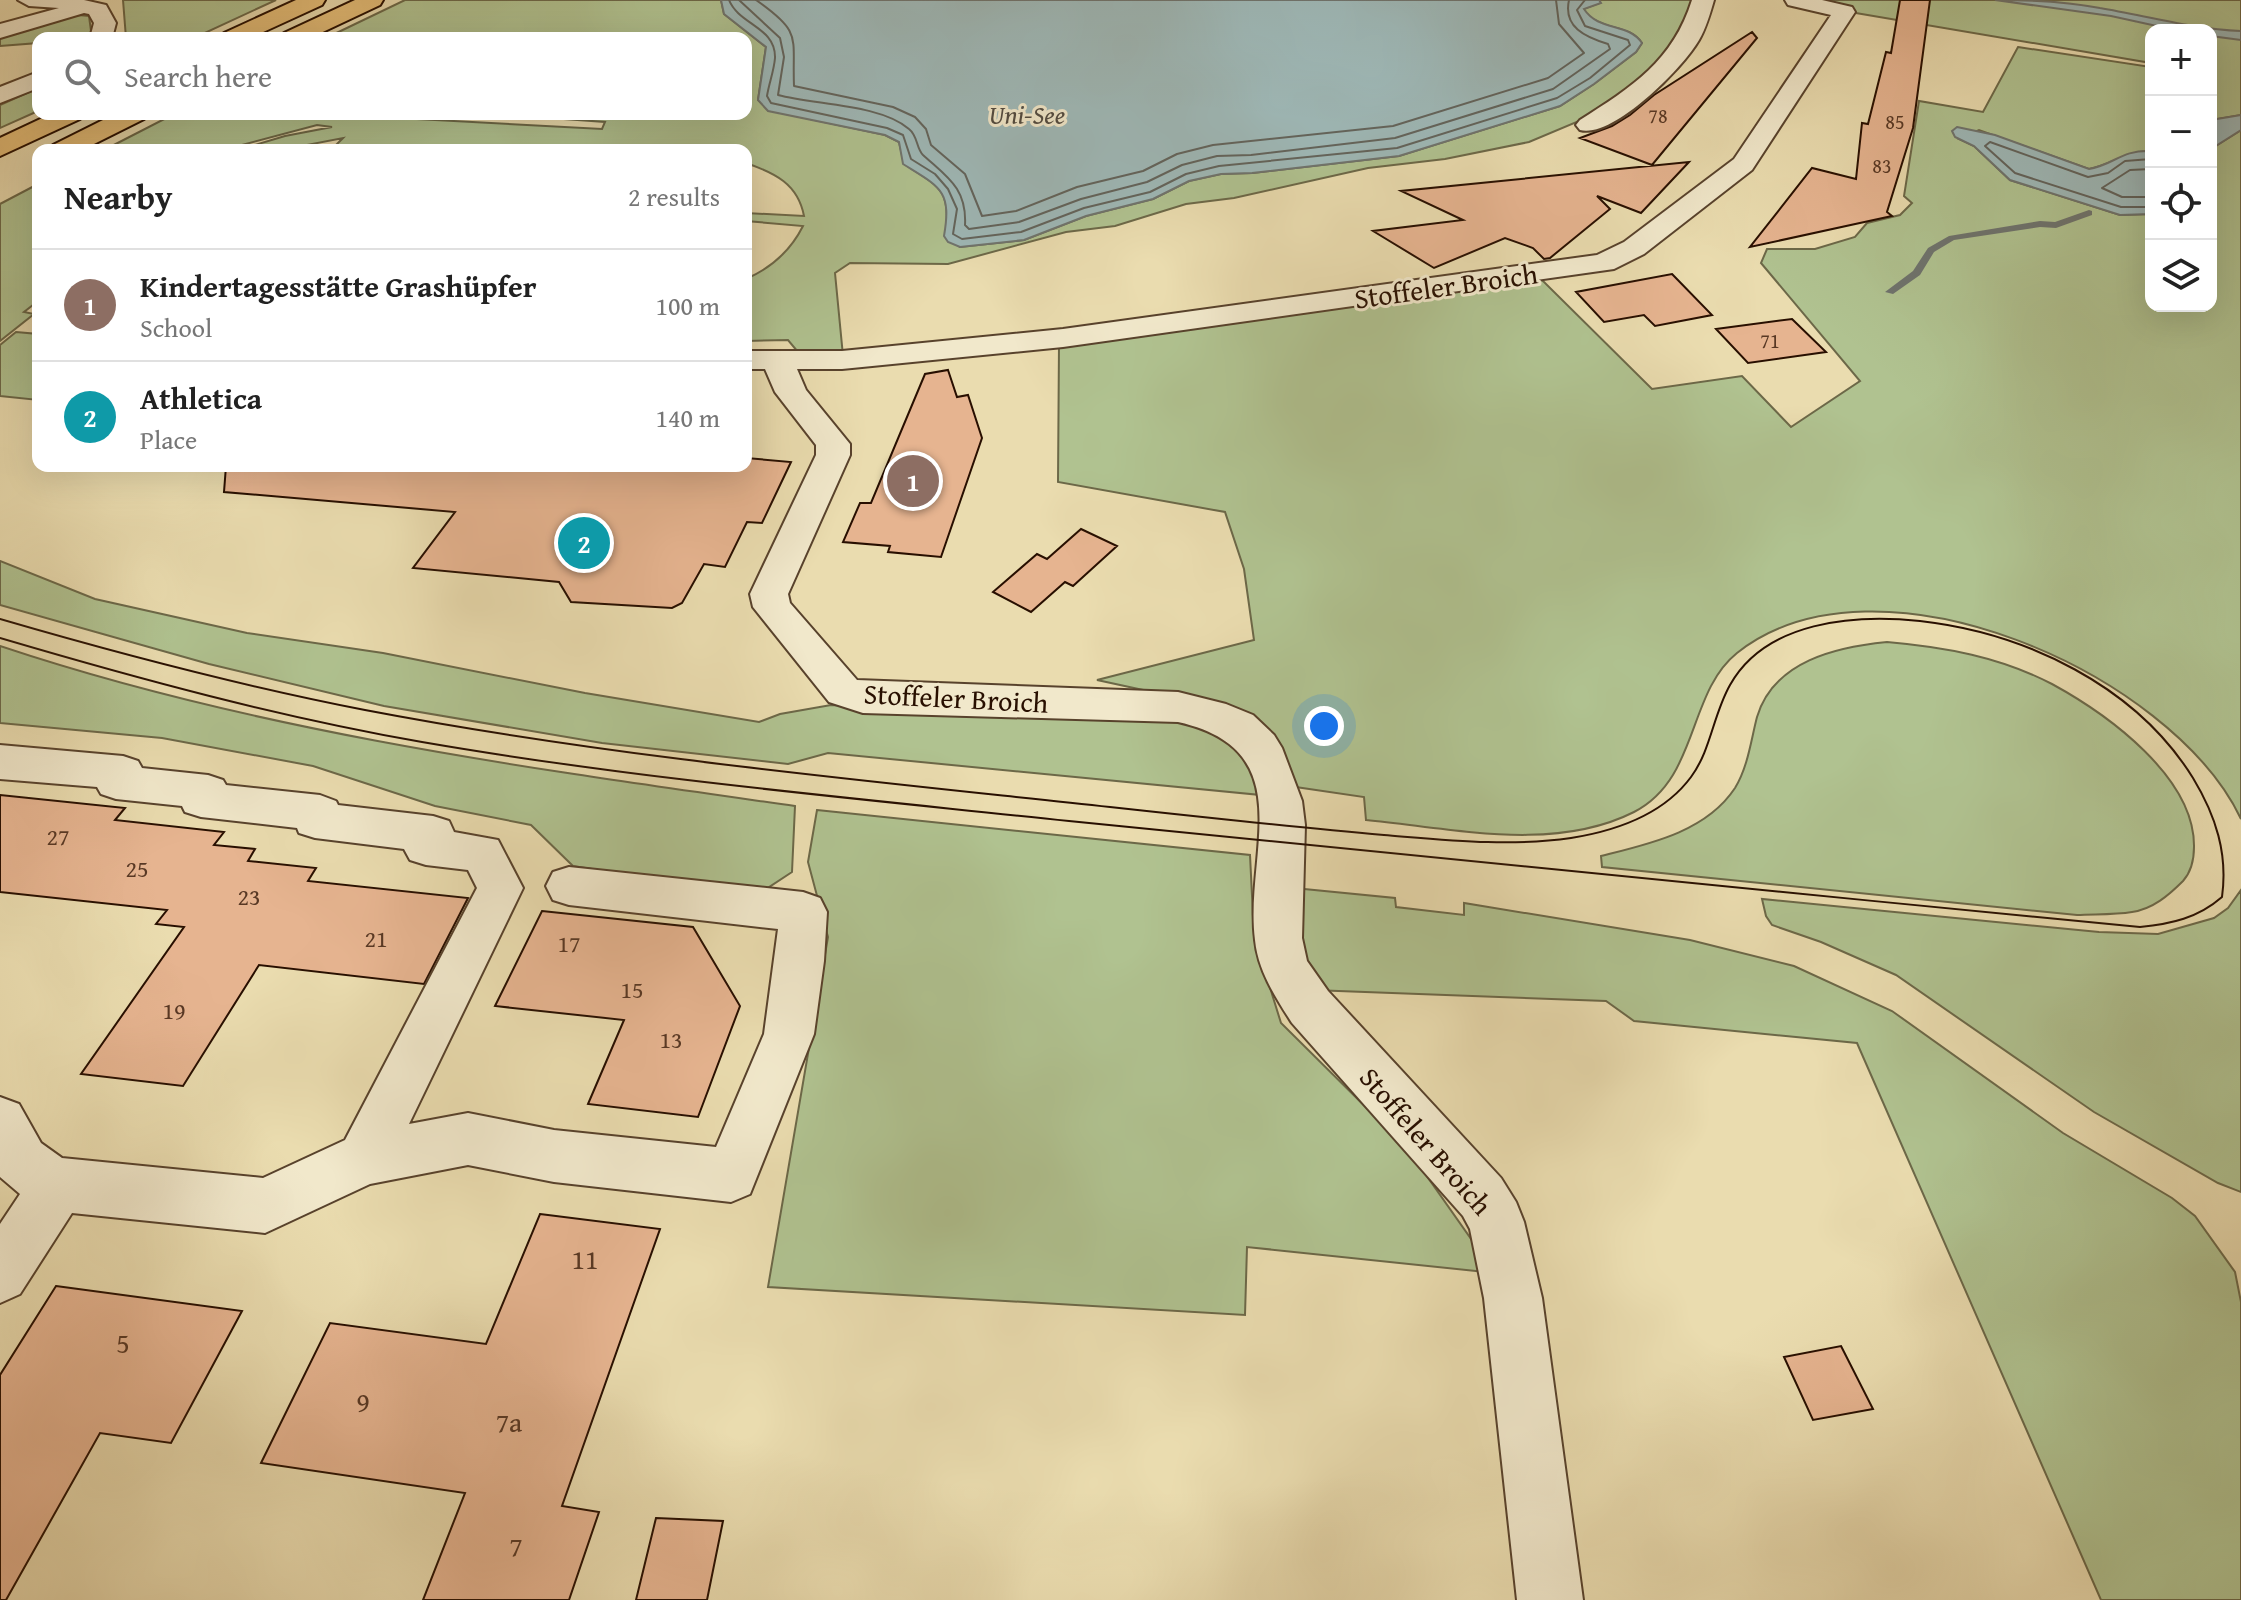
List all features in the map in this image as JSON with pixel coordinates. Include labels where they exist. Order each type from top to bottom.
[{"type":"highway","points":[[245,32],[314,0]]},
{"type":"highway","points":[[305,32],[372,0]]},
{"type":"highway","points":[[0,148],[58,120]]},
{"type":"highway","points":[[74,144],[123,120]]},
{"type":"street","points":[[6,1],[20,0]]},
{"type":"street","points":[[29,0],[98,10],[105,23],[103,32]]},
{"type":"street","points":[[1589,125],[1620,105],[1681,53],[1695,29],[1703,0]]},
{"type":"street","name":"Stoffeler Broich","points":[[762,360],[842,360],[1063,338],[1604,263],[1634,248],[1743,164],[1844,12],[1796,0]]},
{"type":"street","points":[[0,31],[87,7]]},
{"type":"street","points":[[0,96],[32,82]]},
{"type":"street","name":"Stoffeler Broich","points":[[762,360],[833,444],[833,455],[769,594],[772,607],[843,691],[863,698],[1178,707],[1211,713],[1251,733],[1260,744],[1271,770],[1283,823],[1278,929],[1281,955],[1291,979],[1310,1007],[1482,1197],[1496,1222],[1513,1298],[1550,1600]]},
{"type":"street","points":[[0,762],[123,773],[116,782],[208,792],[201,800],[320,813],[315,820],[433,834],[426,847],[482,853],[500,888],[364,1159]]},
{"type":"street","points":[[0,1122],[14,1155],[32,1174],[59,1185],[265,1206],[364,1159],[468,1139],[554,1156],[731,1175],[789,1034],[800,961],[803,912],[569,886]]},
{"type":"street","points":[[0,1274],[59,1185]]},
{"type":"green space","points":[[123,0],[276,0],[207,32],[126,32]]},
{"type":"green space","points":[[405,0],[721,0],[724,14],[747,32],[338,32]]},
{"type":"green space","points":[[1599,0],[1699,0],[1679,53],[1603,111],[1529,142],[1445,159],[1368,168],[1234,198],[1186,204],[1115,226],[1066,232],[948,264],[850,263],[835,273],[843,356],[798,352],[788,340],[752,341],[752,276],[779,257],[793,243],[803,226],[752,222],[752,213],[804,216],[796,196],[784,181],[752,165],[752,144],[337,144],[343,138],[312,144],[258,144],[332,127],[317,125],[246,144],[116,144],[162,120],[434,120],[602,129],[605,122],[577,120],[752,120],[752,36],[766,47],[758,100],[768,110],[885,135],[899,142],[904,164],[941,191],[947,209],[945,236],[960,247],[1024,240],[1086,216],[1153,199],[1189,181],[1221,174],[1399,156],[1560,106],[1636,52],[1642,43],[1629,32],[1597,21],[1583,9],[1600,3]]},
{"type":"green space","points":[[1802,0],[2241,0],[2241,115],[2217,119],[2217,24],[2145,24],[2145,62],[1844,11]]},
{"type":"green space","points":[[78,15],[89,16],[91,32],[32,32],[32,43],[0,46],[0,34]]},
{"type":"green space","points":[[2018,47],[2145,66],[2145,151],[2089,169],[1979,130],[1959,139],[1974,146],[2010,180],[2120,215],[2145,214],[2145,312],[2217,312],[2217,145],[2241,130],[2241,819],[2205,765],[2153,716],[2088,673],[2016,640],[1940,618],[1865,612],[1796,622],[1737,653],[1721,670],[1709,690],[1682,758],[1655,797],[1634,812],[1603,824],[1570,832],[1536,835],[1467,832],[1366,820],[1364,797],[1289,786],[1226,708],[1097,680],[1254,640],[1244,569],[1225,512],[1058,482],[1059,344],[1539,277],[1652,389],[1742,376],[1791,427],[1860,381],[1761,263],[1767,249],[1815,249],[1855,237],[1867,223],[1900,215],[1912,203],[1904,196],[1919,101],[1983,112]]},
{"type":"green space","points":[[32,91],[32,114],[0,128],[0,105]]},
{"type":"green space","points":[[32,187],[32,306],[24,312],[32,316],[0,341],[0,204]]},
{"type":"green space","points":[[16,332],[32,333],[32,399],[0,396],[0,345]]},
{"type":"green space","points":[[0,561],[95,599],[247,633],[383,653],[585,693],[759,722],[780,714],[831,705],[1171,717],[1236,734],[1261,795],[828,753],[788,764],[602,743],[384,706],[209,664],[0,605]]},
{"type":"green space","points":[[1887,642],[1951,650],[2012,667],[2052,684],[2121,730],[2144,750],[2180,796],[2190,821],[2194,847],[2190,869],[2183,881],[2147,908],[2118,914],[2077,915],[1602,867],[1601,856],[1675,834],[1709,816],[1723,803],[1743,771],[1765,698],[1777,682],[1792,670],[1828,653]]},
{"type":"green space","points":[[0,646],[195,702],[294,724],[494,761],[795,806],[792,872],[757,895],[573,866],[531,825],[435,806],[313,766],[162,738],[0,723]]},
{"type":"green space","points":[[817,810],[1250,855],[1254,936],[1281,1023],[1407,1148],[1495,1273],[1247,1247],[1245,1315],[768,1287],[828,937],[808,862]]},
{"type":"green space","points":[[1294,888],[1395,898],[1396,907],[1464,915],[1464,903],[1690,940],[1794,966],[1892,1011],[2063,1133],[2172,1198],[2195,1216],[2235,1272],[2241,1302],[2241,1600],[2101,1600],[1857,1043],[1634,1021],[1606,1001],[1312,990],[1298,938]]},
{"type":"green space","points":[[2241,890],[2241,1192],[2218,1183],[2094,1112],[1896,975],[1821,942],[1772,925],[1762,899],[2099,932],[2158,934],[2214,918],[2228,908]]},
{"type":"water","name":"Uni-See","points":[[721,0],[1599,0],[1601,3],[1584,9],[1590,16],[1629,32],[1642,43],[1636,52],[1560,106],[1399,156],[1221,174],[1189,181],[1153,199],[1086,216],[1024,240],[960,247],[948,242],[944,236],[946,209],[940,191],[903,164],[899,142],[885,135],[768,111],[758,100],[766,47],[752,36],[752,32],[747,32],[724,14]]},
{"type":"water","points":[[1995,0],[2048,1],[2183,24],[2148,24]]},
{"type":"water","points":[[2217,29],[2241,31],[2241,40],[2217,37]]},
{"type":"water","points":[[2241,115],[2241,130],[2217,145],[2217,119]]},
{"type":"water","points":[[1957,127],[1995,135],[2089,169],[2145,151],[2145,214],[2120,215],[2010,180],[1974,146],[1955,137],[1952,131]]},
{"type":"building","points":[[1900,0],[1930,0],[1913,128],[1887,212],[1892,216],[1750,247],[1812,168],[1856,179],[1862,123],[1868,124],[1886,52],[1891,53]]},
{"type":"building","points":[[1752,32],[1757,38],[1652,165],[1580,138],[1612,126],[1630,115],[1654,95]]},
{"type":"building","points":[[1689,162],[1641,213],[1597,196],[1610,209],[1550,258],[1544,259],[1533,248],[1505,238],[1434,268],[1373,231],[1463,220],[1401,191]]},
{"type":"building","points":[[1672,274],[1712,315],[1655,326],[1644,315],[1604,322],[1576,292]]},
{"type":"building","points":[[1792,319],[1826,352],[1748,363],[1716,329]]},
{"type":"building","points":[[948,370],[957,397],[968,395],[982,438],[941,557],[888,552],[890,546],[843,542],[860,503],[871,503],[925,374]]},
{"type":"building","points":[[752,459],[791,462],[762,523],[747,522],[725,567],[704,564],[682,603],[672,608],[571,602],[559,582],[413,568],[455,512],[224,492],[226,472],[752,472]]},
{"type":"building","points":[[1081,529],[1117,546],[1073,586],[1065,582],[1031,612],[993,592],[1037,554],[1047,559]]},
{"type":"building","points":[[0,795],[125,808],[115,820],[224,832],[214,845],[255,849],[248,861],[316,868],[308,881],[468,898],[424,984],[259,965],[183,1086],[81,1074],[184,927],[156,924],[167,910],[0,892]]},
{"type":"building","points":[[542,911],[693,927],[740,1006],[698,1117],[588,1104],[624,1020],[495,1006]]},
{"type":"building","points":[[540,1214],[660,1229],[562,1506],[599,1512],[569,1600],[423,1600],[465,1493],[261,1463],[330,1323],[486,1344]]},
{"type":"building","points":[[56,1286],[242,1311],[171,1443],[100,1433],[6,1600],[0,1600],[0,1375]]},
{"type":"building","points":[[1841,1346],[1873,1409],[1813,1420],[1784,1357]]},
{"type":"building","points":[[656,1518],[723,1521],[707,1600],[636,1600]]},
{"type":"waterway","points":[[1890,292],[1917,273],[1931,250],[1952,238],[2040,224],[2056,225],[2089,213]]},
{"type":"tram line","points":[[0,619],[273,691],[457,727],[550,741],[830,777],[1212,818],[1454,841],[1501,842],[1548,841],[1604,831],[1637,819],[1667,802],[1698,767],[1730,685],[1746,664],[1766,647],[1814,626],[1840,621],[1920,621],[1960,627],[2038,652],[2110,691],[2141,716],[2169,745],[2193,778],[2208,807],[2222,850],[2222,897],[2184,919],[2140,927],[745,787],[583,767],[369,732],[210,696],[0,638]]},
{"type":"place","name":"Kindertagesstätte Grashüpfer","points":[[913,481]]},
{"type":"place","name":"Athletica","points":[[584,543]]}]
